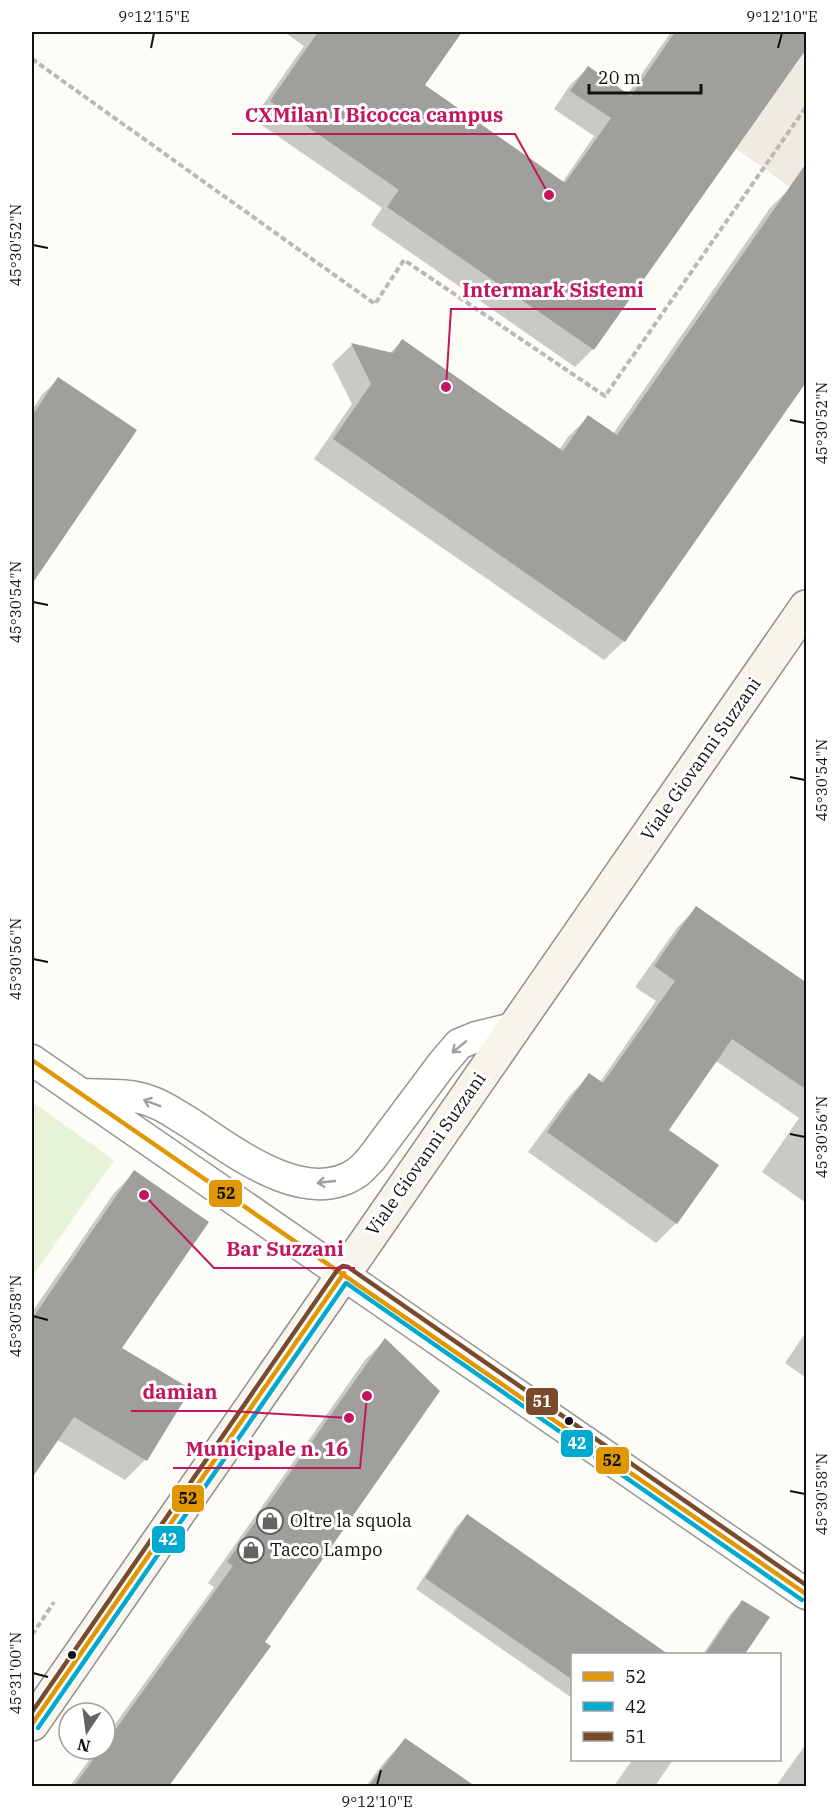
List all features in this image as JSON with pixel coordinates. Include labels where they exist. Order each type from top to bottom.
[{"type":"street","name":"Viale Giovanni Suzzani","points":[[32,1724],[807,607]]},
{"type":"street","name":"Viale Giovanni Suzzani","points":[[82,1094],[132,1097],[151,1101],[170,1110],[263,1169],[301,1182],[322,1184],[357,1172],[371,1159],[459,1044],[476,1037],[513,1028]]},
{"type":"street","points":[[32,1060],[807,1594]]},
{"type":"path","points":[[32,59],[375,304],[404,260],[605,396],[807,107]]},
{"type":"path","points":[[32,1635],[54,1602]]},
{"type":"green space","points":[[32,1102],[114,1160],[32,1277]]},
{"type":"shaded area","points":[[806,48],[806,198],[736,149]]},
{"type":"building","points":[[318,32],[462,32],[425,85],[565,183],[611,118],[570,91],[588,66],[631,96],[675,32],[807,32],[807,48],[594,350],[387,207],[399,190],[270,101]]},
{"type":"building","points":[[807,162],[807,381],[625,642],[333,439],[371,384],[351,343],[393,353],[402,339],[563,451],[588,415],[617,435]]},
{"type":"building","points":[[58,377],[137,430],[32,584],[32,416]]},
{"type":"building","points":[[696,906],[807,983],[807,1090],[732,1039],[669,1130],[719,1165],[677,1224],[547,1132],[589,1073],[603,1083],[675,981],[654,966]]},
{"type":"building","points":[[134,1170],[209,1222],[122,1348],[191,1389],[147,1461],[74,1417],[32,1478],[32,1319]]},
{"type":"building","points":[[385,1338],[440,1391],[265,1642],[271,1646],[169,1786],[74,1786],[92,1761],[117,1761],[117,1727],[233,1566],[227,1562]]},
{"type":"building","points":[[467,1514],[667,1653],[571,1653],[571,1679],[425,1578]]},
{"type":"building","points":[[742,1600],[770,1617],[746,1653],[706,1653]]},
{"type":"building","points":[[405,1738],[475,1786],[369,1786]]},
{"type":"transit line","name":"52","points":[[32,1060],[806,1594]]},
{"type":"transit line","name":"51","points":[[32,1712],[338,1269],[343,1266],[348,1267],[806,1585]]},
{"type":"transit line","name":"52","points":[[32,1724],[344,1273]]},
{"type":"transit line","name":"42","points":[[38,1728],[346,1283],[802,1600]]},
{"type":"place","name":"CXMilan I Bicocca campus","points":[[549,195]]},
{"type":"place","name":"Intermark Sistemi","points":[[446,387]]},
{"type":"place","name":"Bar Suzzani","points":[[144,1195]]},
{"type":"place","name":"Municipale n. 16","points":[[367,1396]]},
{"type":"place","name":"damian","points":[[349,1418]]},
{"type":"place","name":"Oltre la squola","points":[[270,1521]]},
{"type":"place","name":"Tacco Lampo","points":[[251,1550]]}]
